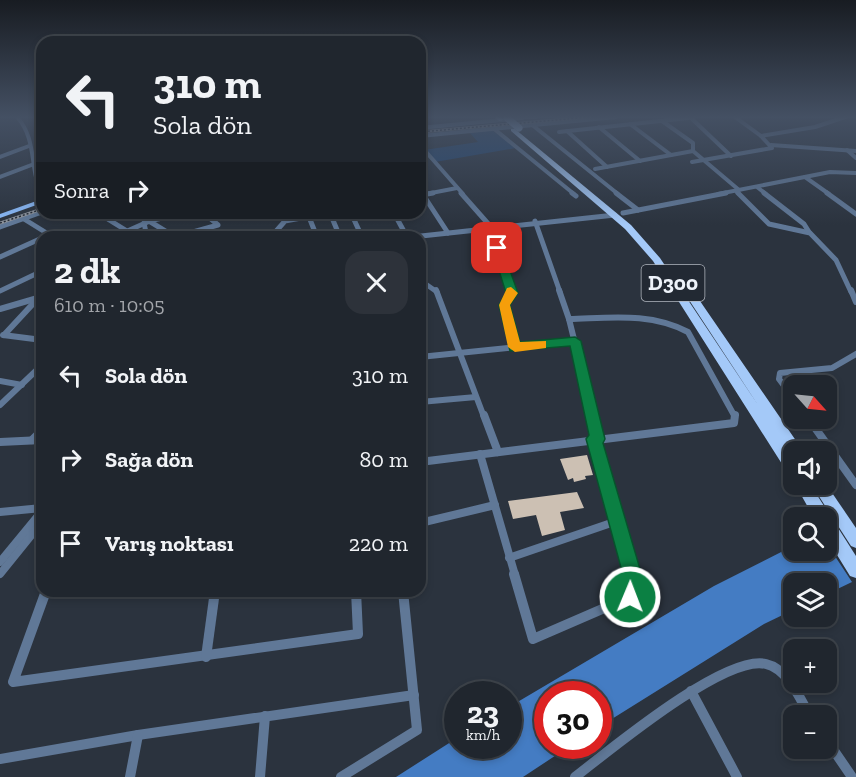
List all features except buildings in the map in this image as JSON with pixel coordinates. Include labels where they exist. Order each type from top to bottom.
[{"type":"highway","name":"D300","points":[[551,153],[616,214],[664,269],[783,454]]},
{"type":"highway","name":"D300","points":[[616,214],[648,239],[677,274],[789,441]]},
{"type":"highway","points":[[825,495],[852,535]]},
{"type":"highway","points":[[837,539],[856,570]]},
{"type":"main road","points":[[0,208],[36,195]]},
{"type":"main road","points":[[0,216],[36,203]]},
{"type":"street","points":[[32,153],[35,162],[36,182]]},
{"type":"street","points":[[524,153],[576,196]]},
{"type":"street","points":[[567,153],[638,210]]},
{"type":"street","points":[[592,153],[607,167]]},
{"type":"street","points":[[631,153],[640,161]]},
{"type":"street","points":[[595,169],[681,153]]},
{"type":"street","points":[[696,153],[738,190],[769,224],[810,233]]},
{"type":"street","points":[[699,156],[721,153]]},
{"type":"street","points":[[728,153],[731,156]]},
{"type":"street","points":[[692,162],[746,153]]},
{"type":"street","points":[[427,154],[491,227],[512,293],[504,305],[515,347]]},
{"type":"street","points":[[0,177],[35,162]]},
{"type":"street","points":[[426,235],[616,214],[830,172],[856,173]]},
{"type":"street","points":[[804,177],[856,214]]},
{"type":"street","points":[[757,186],[804,224],[836,260],[856,302]]},
{"type":"street","points":[[426,192],[457,188]]},
{"type":"street","points":[[426,200],[448,232]]},
{"type":"street","points":[[0,227],[36,214]]},
{"type":"street","points":[[24,219],[39,231]]},
{"type":"street","points":[[108,219],[127,231],[153,219]]},
{"type":"street","points":[[146,222],[159,219]]},
{"type":"street","points":[[196,231],[218,225],[211,219]]},
{"type":"street","points":[[276,231],[285,221],[295,219]]},
{"type":"street","points":[[146,222],[163,231]]},
{"type":"street","points":[[146,222],[147,231]]},
{"type":"street","points":[[480,454],[533,639],[634,594],[636,586],[596,439],[575,341],[535,222]]},
{"type":"street","points":[[0,257],[36,242]]},
{"type":"street","points":[[0,291],[36,274]]},
{"type":"street","points":[[426,283],[436,290],[498,452]]},
{"type":"street","points":[[0,309],[36,298]]},
{"type":"street","points":[[2,335],[36,302]]},
{"type":"street","points":[[426,461],[734,423],[735,415],[688,332],[675,324],[658,319],[569,319]]},
{"type":"street","points":[[2,335],[36,339]]},
{"type":"street","points":[[426,356],[575,341]]},
{"type":"street","points":[[783,384],[779,379],[780,373],[832,368],[856,354]]},
{"type":"street","points":[[0,405],[36,371]]},
{"type":"street","points":[[0,381],[22,385]]},
{"type":"street","points":[[426,401],[476,397]]},
{"type":"street","points":[[816,429],[856,485]]},
{"type":"street","points":[[32,440],[36,436]]},
{"type":"street","points":[[0,442],[36,440]]},
{"type":"street","points":[[426,522],[495,505]]},
{"type":"street","points":[[0,512],[36,509]]},
{"type":"street","points":[[0,562],[36,517]]},
{"type":"street","points":[[509,558],[617,521]]},
{"type":"street","points":[[0,574],[36,529]]},
{"type":"street","points":[[44,597],[13,682],[206,657],[357,634],[356,597]]},
{"type":"street","points":[[206,657],[214,597]]},
{"type":"street","points":[[341,777],[417,730],[404,597]]},
{"type":"street","points":[[575,777],[691,691],[746,663],[763,662],[780,671],[803,705]]},
{"type":"street","points":[[691,691],[737,777]]},
{"type":"street","points":[[0,759],[138,735],[414,695]]},
{"type":"street","points":[[260,777],[265,717]]},
{"type":"street","points":[[130,777],[138,735]]},
{"type":"street","points":[[837,755],[852,777]]},
{"type":"shaded area","points":[[427,153],[486,153],[435,162]]},
{"type":"shaded area","points":[[783,551],[783,561],[837,559],[852,582],[837,589],[837,573],[783,573],[783,615],[764,624],[612,719],[612,681],[553,681],[714,586]]},
{"type":"shaded area","points":[[534,692],[534,759],[550,759],[523,777],[396,777],[444,746],[444,759],[522,759],[522,699]]},
{"type":"railway","points":[[0,223],[36,211]]},
{"type":"slow traffic","points":[[511,291],[504,305],[515,347],[541,345]]},
{"type":"route","points":[[497,248],[512,293],[504,305],[515,347],[575,341],[598,439],[594,439],[636,586],[634,594],[630,597]]}]
